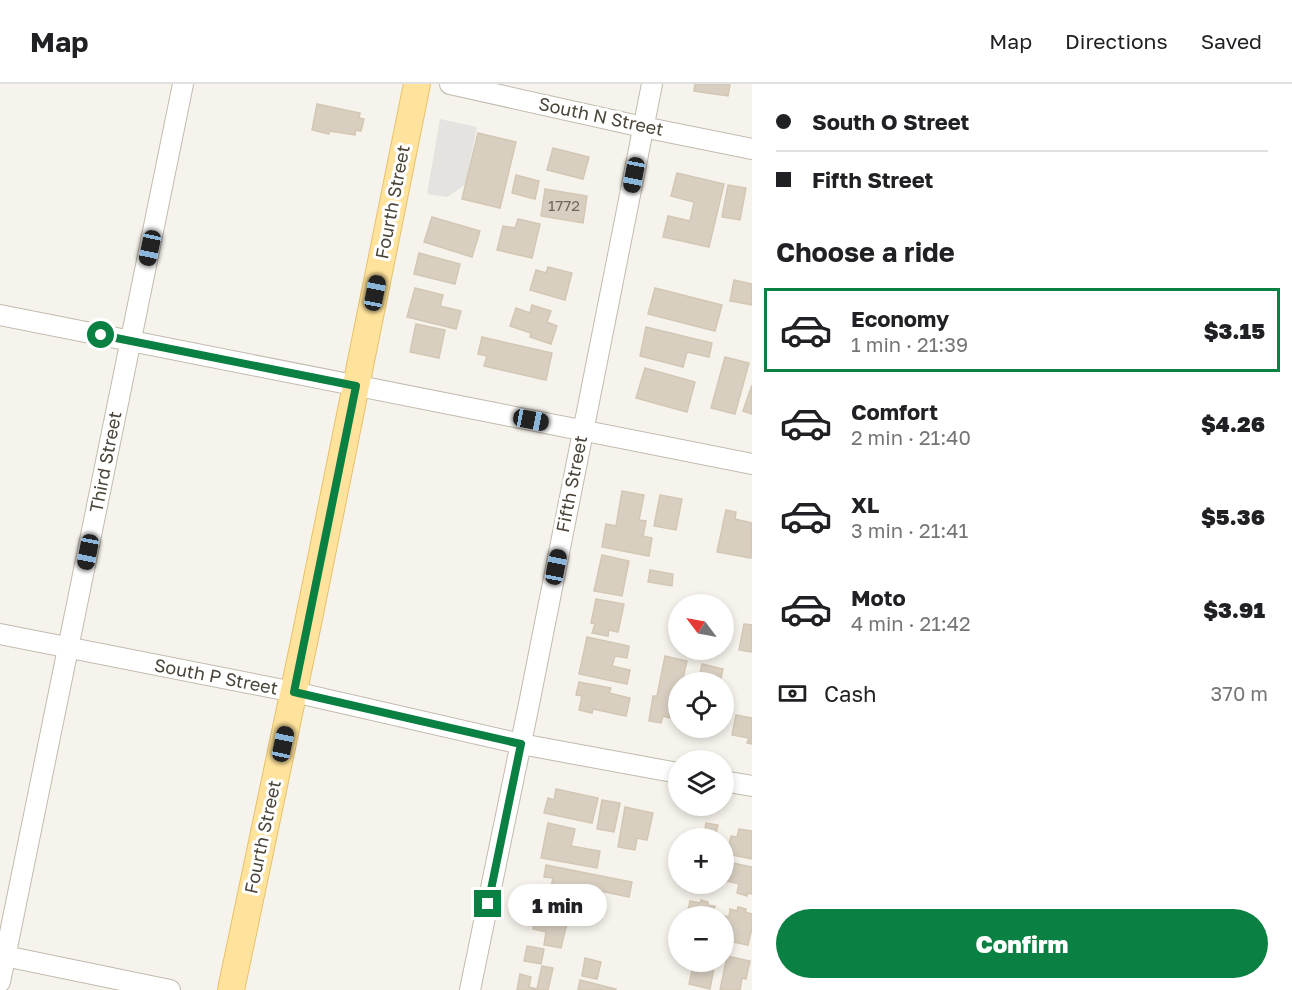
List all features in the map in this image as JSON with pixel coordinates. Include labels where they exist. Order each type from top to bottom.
[{"type":"main road","name":"Fourth Street","points":[[231,990],[417,84]]},
{"type":"street","name":"Third Street","points":[[0,982],[3,955],[69,648],[183,84]]},
{"type":"street","name":"South N Street","points":[[450,84],[508,90],[643,128],[752,149]]},
{"type":"street","name":"Fifth Street","points":[[471,990],[652,84]]},
{"type":"street","points":[[0,315],[752,464]]},
{"type":"street","name":"South P Street","points":[[0,634],[294,692],[521,744],[668,771]]},
{"type":"street","points":[[734,783],[752,786]]},
{"type":"street","points":[[3,955],[170,990]]},
{"type":"shaded area","points":[[440,119],[477,127],[465,185],[447,197],[427,194]]},
{"type":"building","points":[[695,84],[730,84],[728,96],[694,91]]},
{"type":"building","points":[[317,104],[360,113],[359,118],[364,119],[361,131],[356,130],[355,135],[329,131],[329,134],[312,130]]},
{"type":"building","points":[[478,133],[516,142],[500,208],[462,199]]},
{"type":"building","points":[[553,148],[589,157],[583,179],[547,170]]},
{"type":"building","points":[[677,173],[724,184],[709,247],[663,237],[668,216],[690,221],[694,202],[671,196]]},
{"type":"building","points":[[516,175],[539,181],[535,199],[512,193]]},
{"type":"building","points":[[728,185],[746,188],[740,220],[722,217]]},
{"type":"building","points":[[545,189],[587,196],[583,223],[541,216]]},
{"type":"building","points":[[432,217],[480,231],[472,257],[424,242]]},
{"type":"building","points":[[518,219],[540,224],[532,258],[497,250],[503,226],[515,228]]},
{"type":"building","points":[[419,253],[460,264],[455,284],[414,274]]},
{"type":"building","points":[[548,267],[572,273],[565,300],[530,290],[536,270],[546,273]]},
{"type":"building","points":[[734,280],[752,284],[752,305],[730,301]]},
{"type":"building","points":[[415,288],[443,295],[440,306],[461,311],[456,329],[407,317]]},
{"type":"building","points":[[655,288],[722,305],[715,331],[648,314]]},
{"type":"building","points":[[532,305],[551,311],[547,322],[557,326],[551,344],[530,337],[531,333],[510,326],[516,308],[530,313]]},
{"type":"building","points":[[416,324],[445,330],[439,358],[410,352]]},
{"type":"building","points":[[646,327],[712,343],[709,357],[687,352],[683,367],[640,356]]},
{"type":"building","points":[[482,337],[552,353],[546,380],[484,366],[487,356],[478,354]]},
{"type":"building","points":[[725,357],[749,363],[735,414],[711,408]]},
{"type":"building","points":[[645,368],[695,382],[687,412],[636,398]]},
{"type":"building","points":[[752,385],[752,414],[743,411]]},
{"type":"building","points":[[622,491],[644,495],[639,520],[646,521],[643,536],[652,538],[649,556],[602,547],[606,524],[616,526]]},
{"type":"building","points":[[660,495],[682,499],[676,530],[654,526]]},
{"type":"building","points":[[726,510],[736,512],[735,519],[752,523],[751,558],[717,552]]},
{"type":"building","points":[[602,555],[629,561],[622,596],[594,591]]},
{"type":"building","points":[[650,570],[673,574],[672,586],[648,582]]},
{"type":"building","points":[[596,599],[624,604],[618,632],[609,630],[608,636],[592,633],[595,624],[591,623]]},
{"type":"building","points":[[744,624],[752,625],[752,652],[739,650]]},
{"type":"building","points":[[587,637],[629,646],[627,658],[615,656],[612,666],[630,670],[627,684],[579,674]]},
{"type":"building","points":[[665,656],[668,657],[668,660],[687,661],[684,672],[668,672],[668,717],[663,716],[661,723],[649,721],[653,696],[657,696]]},
{"type":"building","points":[[702,664],[723,669],[722,672],[700,672]]},
{"type":"building","points":[[579,682],[611,688],[609,693],[630,698],[626,716],[593,709],[592,713],[579,710],[582,696],[576,695]]},
{"type":"building","points":[[736,715],[752,718],[752,744],[747,743],[749,738],[734,735]]},
{"type":"building","points":[[556,789],[598,798],[592,823],[544,813],[548,798],[554,800]]},
{"type":"building","points":[[602,800],[620,803],[614,832],[597,829]]},
{"type":"building","points":[[625,807],[653,813],[647,840],[637,838],[635,850],[618,847]]},
{"type":"building","points":[[548,823],[575,829],[571,846],[600,851],[597,868],[541,858]]},
{"type":"building","points":[[706,823],[718,825],[717,828],[705,828]]},
{"type":"building","points":[[739,829],[752,831],[752,859],[734,855],[734,836],[737,837]]},
{"type":"building","points":[[734,863],[752,867],[752,894],[747,893],[747,896],[737,893],[739,884],[734,883]]},
{"type":"building","points":[[546,865],[632,882],[629,897],[572,885],[568,906],[548,902],[553,878],[544,877]]},
{"type":"building","points":[[701,900],[708,902],[708,905],[715,906],[689,906],[690,901],[700,903]]},
{"type":"building","points":[[738,907],[752,914],[748,945],[734,942],[734,910],[737,911]]},
{"type":"building","points":[[538,908],[569,915],[561,948],[544,945],[546,932],[533,929]]},
{"type":"building","points":[[527,946],[544,949],[541,964],[524,961]]},
{"type":"building","points":[[585,958],[601,962],[597,979],[582,976]]},
{"type":"building","points":[[734,958],[750,961],[746,979],[742,978],[740,990],[720,990],[724,972],[734,972]]},
{"type":"building","points":[[542,966],[553,968],[548,990],[517,990],[520,974],[531,977],[529,987],[537,989]]},
{"type":"building","points":[[692,972],[713,972],[710,989],[689,984]]},
{"type":"building","points":[[580,980],[616,989],[616,990],[578,990]]},
{"type":"route","points":[[101,335],[356,386],[294,692],[521,744],[488,904]]}]
